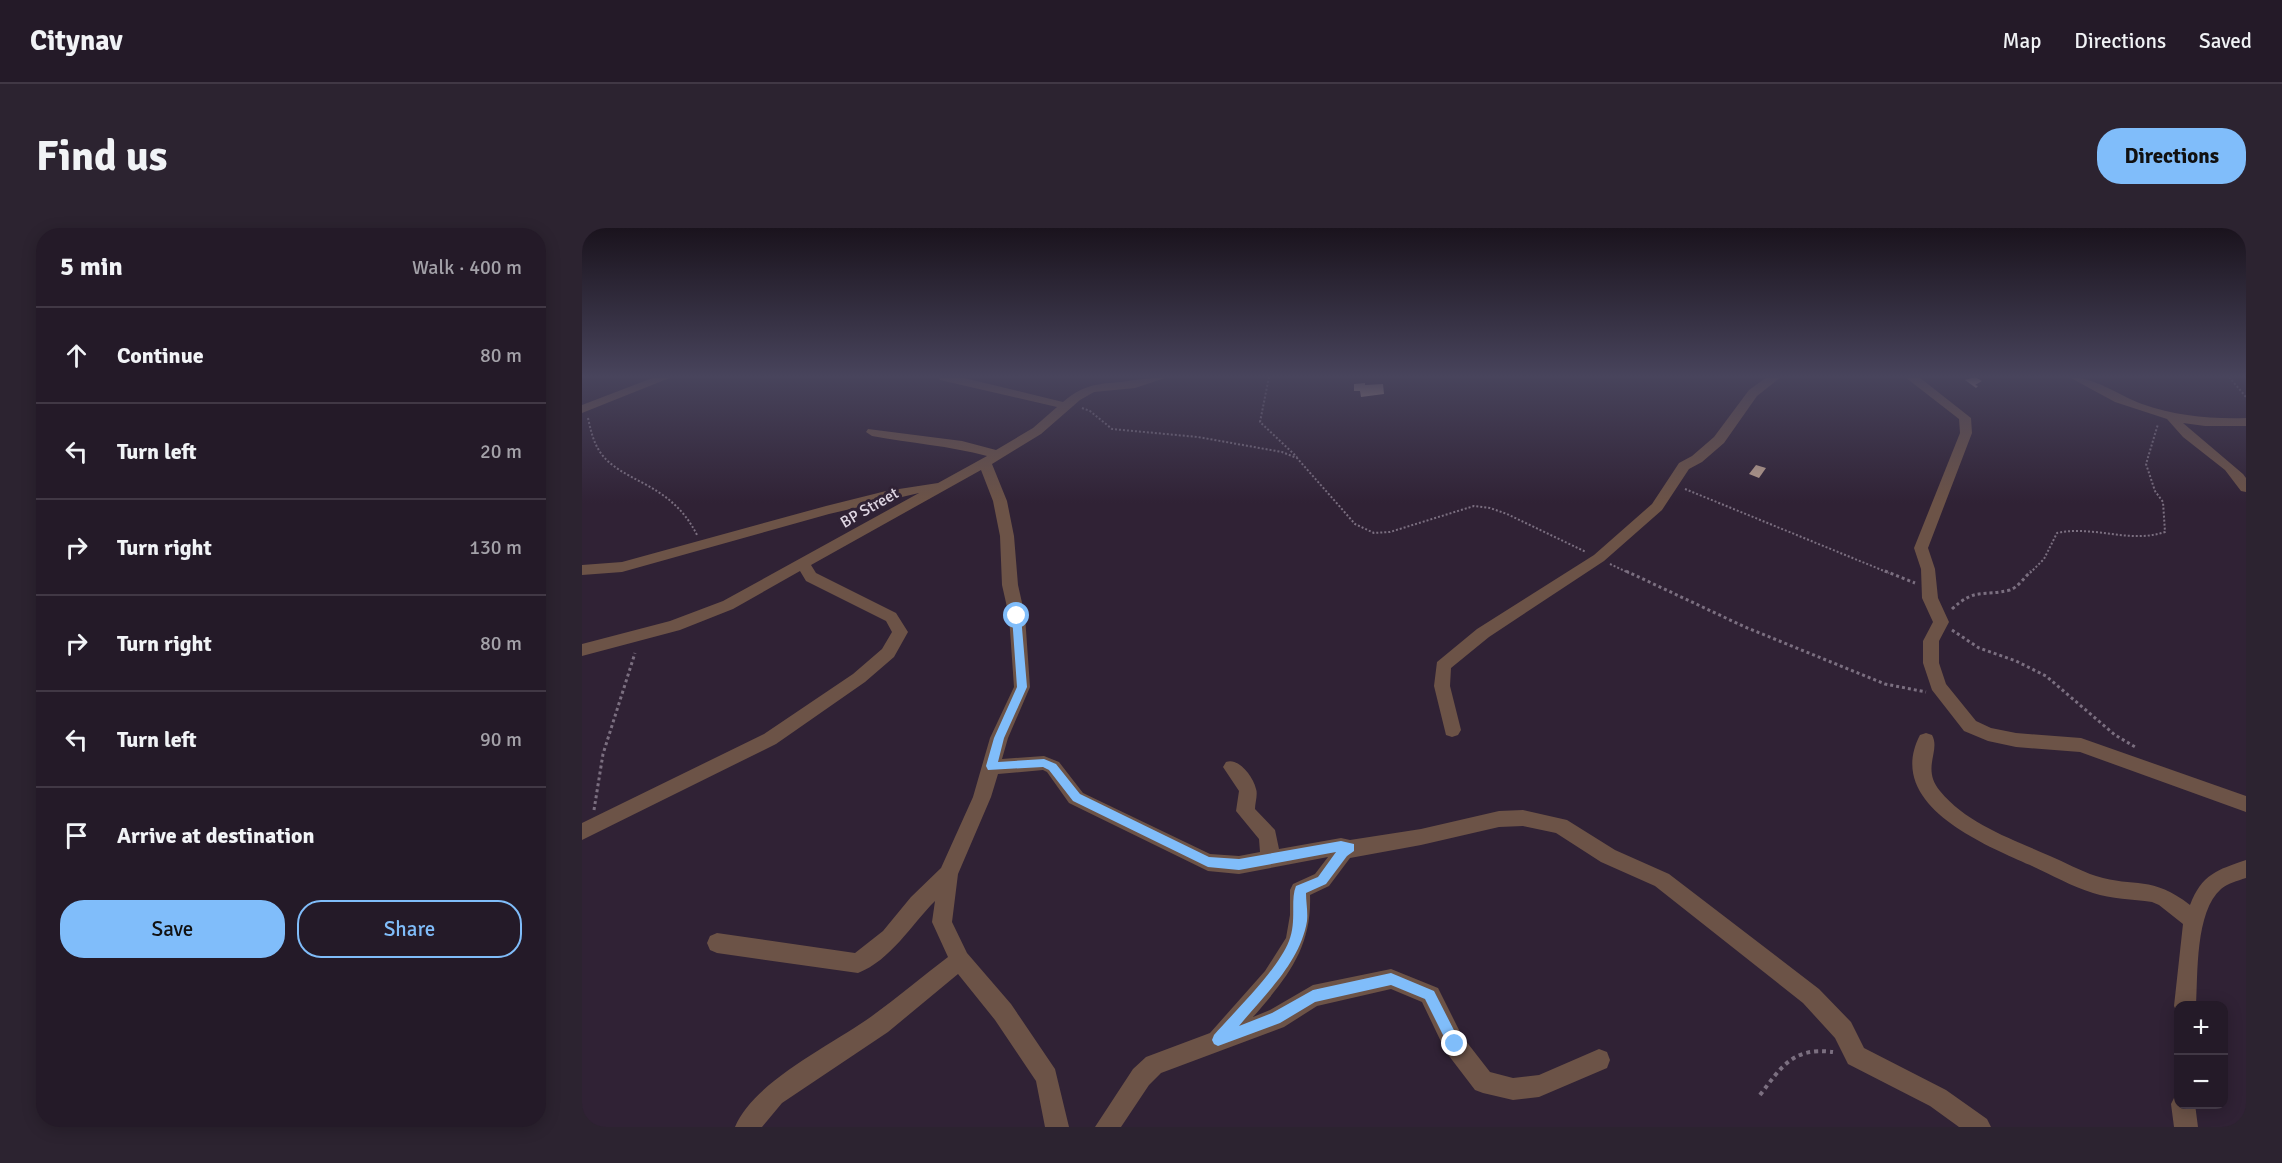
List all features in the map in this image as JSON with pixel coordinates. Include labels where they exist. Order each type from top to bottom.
[{"type":"street","name":"BP Street","points":[[582,650],[674,626],[728,605],[992,459],[1037,431],[1051,419]]},
{"type":"street","points":[[1452,730],[1442,686],[1443,666],[1483,633],[1521,610],[1566,577],[1599,558],[1657,507],[1684,466],[1719,440],[1734,419]]},
{"type":"street","points":[[1965,419],[1966,433],[1921,548],[1928,569],[1930,598],[1940,619],[1931,641],[1931,663],[1938,686],[1945,696],[1970,726],[1988,734],[2016,740],[2081,745],[2246,804]]},
{"type":"street","points":[[2170,419],[2241,478],[2246,488]]},
{"type":"street","points":[[2186,419],[2199,422],[2246,422]]},
{"type":"street","points":[[872,432],[925,442],[962,445],[992,459],[1008,536],[1010,585],[1017,616],[1022,687],[999,738],[982,797],[948,874],[942,922],[960,960],[1003,1012],[1047,1077],[1057,1127]]},
{"type":"street","points":[[2225,464],[2246,472]]},
{"type":"street","points":[[582,570],[622,567],[886,495],[945,485]]},
{"type":"street","points":[[586,831],[770,739],[859,678],[888,653],[900,632],[891,617],[811,577],[804,565]]},
{"type":"street","points":[[1926,740],[1921,768],[1926,784],[1934,797],[1955,816],[1981,834],[2095,885],[2152,893],[2166,898],[2194,920]]},
{"type":"street","points":[[992,766],[1044,763],[1053,767],[1076,798],[1208,862],[1239,865],[1341,846],[1350,848]]},
{"type":"street","points":[[1232,767],[1248,790],[1245,811],[1268,836],[1271,860]]},
{"type":"street","points":[[1218,1040],[1285,962],[1295,942],[1301,920],[1300,890],[1322,880],[1343,852],[1350,848],[1420,837],[1499,819],[1523,818],[1560,826],[1608,856],[1662,880],[1811,996],[1843,1030],[1856,1056],[1938,1098],[1980,1127]]},
{"type":"street","points":[[2185,1001],[2194,920],[2210,886],[2228,874],[2246,869]]},
{"type":"street","points":[[717,943],[858,963],[891,938],[918,904],[948,874]]},
{"type":"street","points":[[747,1127],[774,1095],[880,1024],[960,960]]},
{"type":"street","points":[[1107,1127],[1141,1077],[1154,1065],[1276,1018],[1313,996],[1391,979],[1430,995],[1455,1044],[1484,1082],[1513,1089],[1539,1086],[1599,1060]]},
{"type":"street","points":[[2184,1109],[2186,1127]]},
{"type":"path","points":[[586,419],[590,436],[597,449],[621,474],[659,491],[679,506],[693,526],[701,544]]},
{"type":"path","points":[[1098,419],[1112,429],[1198,437],[1282,452],[1298,458]]},
{"type":"path","points":[[1261,419],[1260,422],[1298,458],[1355,524],[1374,533],[1390,532],[1474,506],[1490,508],[1745,627],[1885,684],[1945,696]]},
{"type":"path","points":[[2142,751],[2115,735],[2046,676],[2016,661],[1979,648],[1940,619],[1965,597],[1977,593],[2012,590],[2044,559],[2056,533],[2070,528],[2086,529],[2134,540],[2156,537],[2165,532],[2163,502],[2155,490],[2146,464],[2163,419]]},
{"type":"path","points":[[1671,483],[1839,554],[1928,587]]},
{"type":"path","points":[[586,831],[603,754],[635,653]]},
{"type":"path","points":[[1760,1095],[1787,1060],[1807,1049],[1821,1049],[1856,1056]]},
{"type":"building","points":[[1756,465],[1766,468],[1759,478],[1749,474]]},
{"type":"route","points":[[1017,616],[1022,687],[999,738],[992,766],[1044,763],[1053,767],[1076,798],[1208,862],[1239,865],[1341,846],[1350,848],[1343,852],[1322,880],[1300,890],[1301,920],[1295,942],[1285,962],[1218,1040],[1276,1018],[1313,996],[1391,979],[1430,995],[1455,1044]]}]
